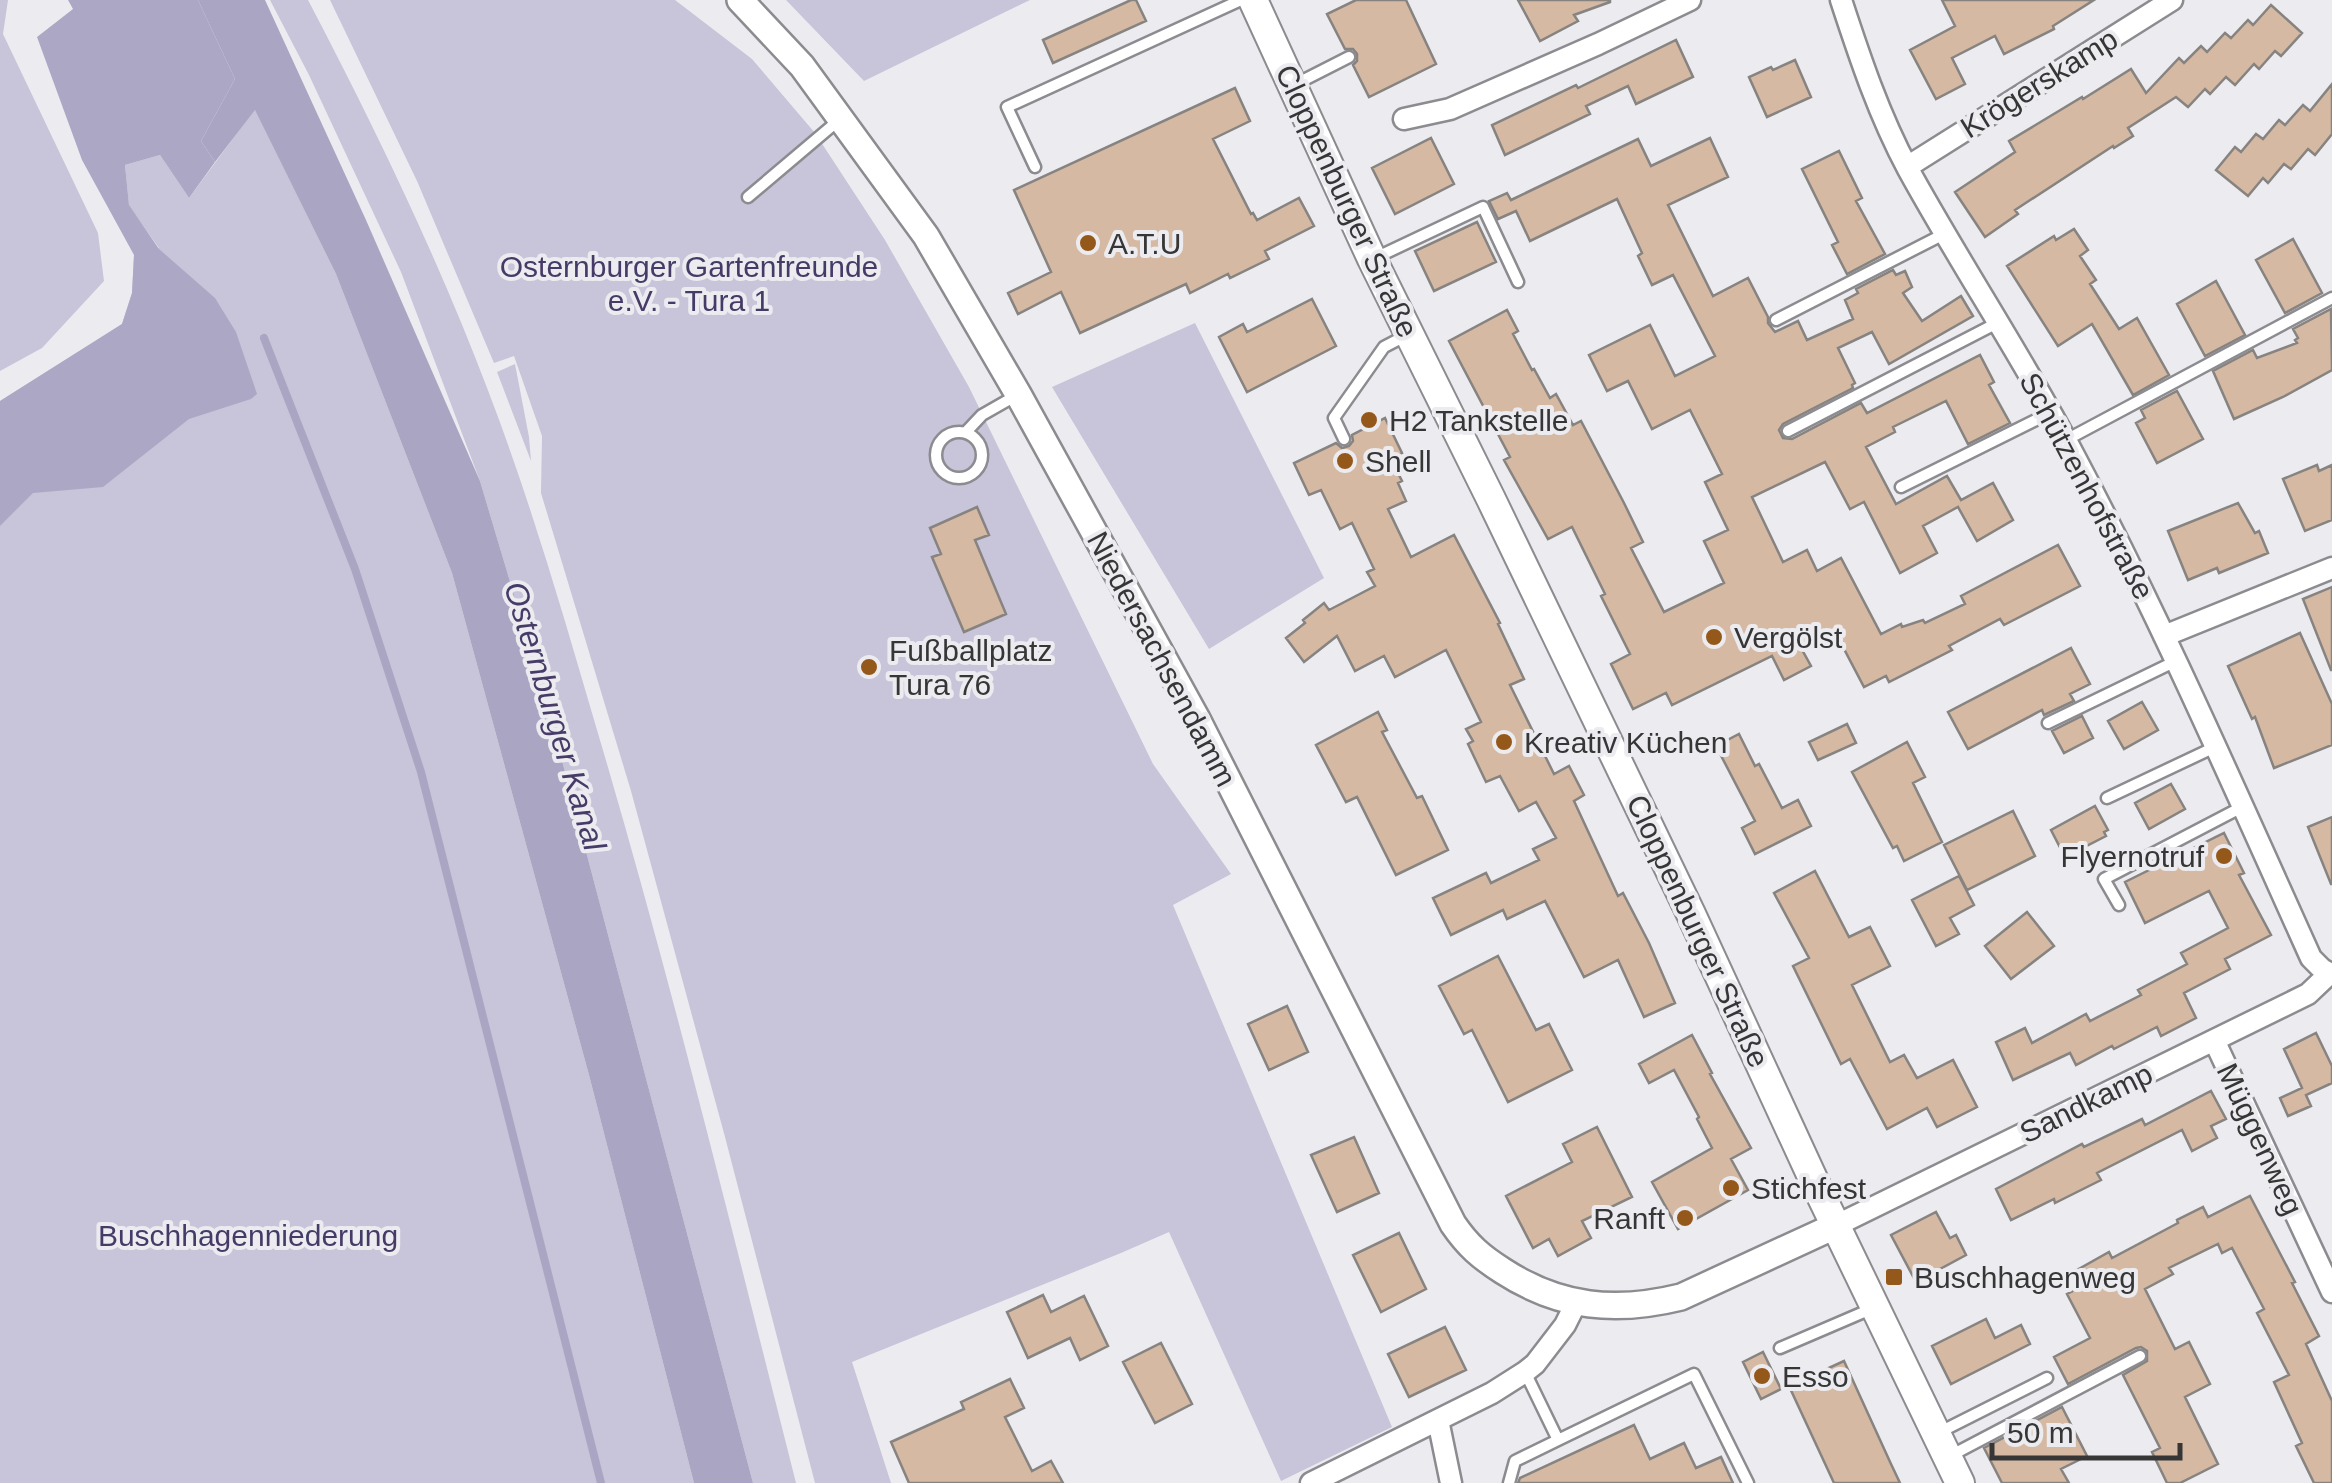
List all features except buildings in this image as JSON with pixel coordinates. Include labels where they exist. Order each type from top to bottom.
[{"type":"main road","name":"Cloppenburger Straße","points":[[1254,0],[1372,259],[1676,882],[1960,1483]]},
{"type":"street","name":"Niedersachsendamm","points":[[740,0],[802,66],[926,236],[1197,719],[1453,1224],[1466,1244],[1497,1267],[1534,1290],[1576,1303]]},
{"type":"street","points":[[1404,119],[1450,109],[1690,0]]},
{"type":"street","name":"Schützenhofstraße","points":[[1841,0],[1869,85],[1907,167],[2066,440],[2176,661],[2311,958],[2331,974]]},
{"type":"street","name":"Krögerskamp","points":[[1907,167],[2144,7],[2172,0]]},
{"type":"street","points":[[2164,636],[2332,568]]},
{"type":"street","name":"Sandkamp","points":[[1836,1226],[2308,994],[2331,974]]},
{"type":"street","name":"Müggenweg","points":[[2214,1040],[2332,1292]]},
{"type":"street","points":[[1310,1483],[1492,1393],[1525,1372],[1565,1325],[1576,1303],[1608,1306],[1681,1297],[1836,1226]]},
{"type":"street","points":[[1438,1420],[1451,1483]]},
{"type":"lane","points":[[1035,167],[1008,107],[1241,0]]},
{"type":"lane","points":[[1294,85],[1349,57]]},
{"type":"lane","points":[[748,197],[840,119]]},
{"type":"lane","points":[[1372,259],[1483,207],[1518,282]]},
{"type":"lane","points":[[1776,320],[1946,233]]},
{"type":"lane","points":[[2066,440],[2332,298]]},
{"type":"lane","points":[[1788,432],[1999,322]]},
{"type":"lane","points":[[1344,438],[1334,418],[1384,347],[1408,334]]},
{"type":"lane","points":[[966,432],[982,415],[1018,394]]},
{"type":"lane","points":[[1901,487],[2050,413]]},
{"type":"lane","points":[[966,432],[978,441],[980,466],[972,475],[954,478],[938,466],[938,445],[947,435],[966,432]]},
{"type":"lane","points":[[2048,723],[2176,661]]},
{"type":"lane","points":[[2108,798],[2215,747]]},
{"type":"lane","points":[[2118,905],[2104,879],[2242,807]]},
{"type":"lane","points":[[1780,1348],[1876,1307]]},
{"type":"lane","points":[[1941,1446],[2140,1356]]},
{"type":"lane","points":[[1525,1372],[1558,1440]]},
{"type":"lane","points":[[1509,1483],[1515,1461],[1694,1374],[1748,1483]]},
{"type":"lane","points":[[1941,1446],[2046,1378]]},
{"type":"green space","points":[[0,0],[8,0],[3,34],[98,233],[104,281],[42,348],[0,371]]},
{"type":"green space","points":[[270,0],[308,0],[427,243],[504,434],[559,603],[650,917],[796,1483],[753,1483],[551,719],[480,481],[401,272]]},
{"type":"green space","name":"Osternburger Gartenfreunde e.V. - Tura 1","points":[[330,0],[675,0],[752,59],[815,133],[885,240],[969,387],[1153,764],[1231,874],[1173,905],[1392,1427],[1281,1481],[1169,1232],[852,1362],[891,1483],[815,1483],[631,791],[541,493],[542,436],[514,356],[494,363],[417,181]]},
{"type":"green space","points":[[786,0],[1030,0],[864,81]]},
{"type":"green space","name":"Buschhagenniederung","points":[[255,109],[336,274],[452,573],[589,1075],[694,1483],[0,1483],[0,401],[122,324],[132,293],[134,255],[159,248],[129,206],[125,165],[160,155],[189,198]]},
{"type":"green space","points":[[1195,323],[1324,578],[1209,649],[1052,387]]},
{"type":"green space","points":[[515,364],[529,437],[531,461],[497,372]]},
{"type":"shaded area","points":[[68,0],[198,0],[235,79],[201,141],[215,162],[189,198],[160,155],[125,165],[129,205],[159,249],[215,298],[236,332],[257,394],[189,419],[103,487],[33,493],[0,526],[0,401],[122,324],[132,293],[134,255],[82,160],[37,37],[73,9]]},
{"type":"shaded area","points":[[198,0],[265,0],[480,481],[551,719],[753,1483],[694,1483],[589,1075],[452,573],[336,274],[255,110],[215,162],[201,141],[235,79]]},
{"type":"waterway","points":[[264,338],[355,569],[421,772],[601,1483]]},
{"type":"place","name":"A.T.U","points":[[1088,243]]},
{"type":"place","name":"H2 Tankstelle","points":[[1369,420]]},
{"type":"place","name":"Shell","points":[[1345,461]]},
{"type":"place","name":"Vergölst","points":[[1714,637]]},
{"type":"place","name":"Fußballplatz Tura 76","points":[[869,667]]},
{"type":"place","name":"Kreativ Küchen","points":[[1504,742]]},
{"type":"place","name":"Flyernotruf","points":[[2224,856]]},
{"type":"place","name":"Stichfest","points":[[1731,1188]]},
{"type":"place","name":"Ranft","points":[[1685,1218]]},
{"type":"place","name":"Buschhagenweg","points":[[1894,1277]]},
{"type":"place","name":"Esso","points":[[1762,1376]]},
{"type":"water label","name":"Osternburger Kanal","points":[[555,716]]}]
